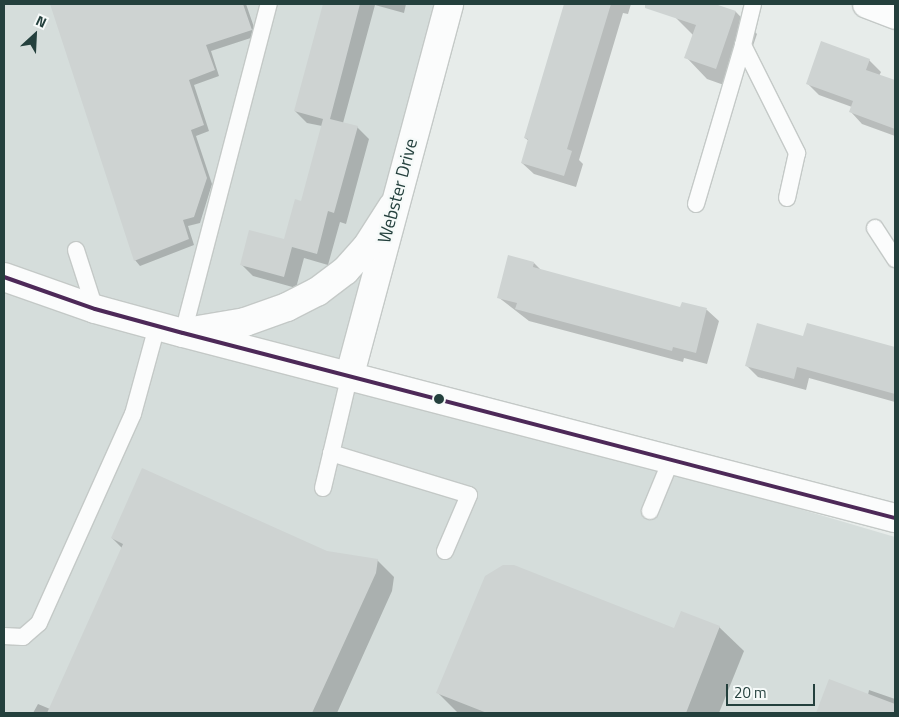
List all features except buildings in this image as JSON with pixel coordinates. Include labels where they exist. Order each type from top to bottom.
[{"type":"main road","name":"Webster Drive","points":[[349,378],[393,206],[450,4]]},
{"type":"main road","points":[[867,4],[895,15]]},
{"type":"main road","points":[[170,330],[245,322],[287,307],[317,292],[345,271],[366,248],[393,206]]},
{"type":"main road","points":[[4,277],[95,309],[170,330],[349,378],[895,518]]},
{"type":"lane","points":[[4,636],[23,637],[39,623],[170,330],[268,4]]},
{"type":"lane","points":[[696,204],[743,45],[753,4]]},
{"type":"lane","points":[[743,45],[796,153],[787,198]]},
{"type":"lane","points":[[875,228],[895,259]]},
{"type":"lane","points":[[76,250],[95,309]]},
{"type":"lane","points":[[323,488],[349,378]]},
{"type":"lane","points":[[331,453],[469,495],[445,551]]},
{"type":"lane","points":[[650,511],[672,460]]},
{"type":"shaded area","points":[[4,4],[451,4],[347,376],[895,537],[895,713],[4,713]]},
{"type":"transit line","points":[[4,277],[95,309],[183,333],[895,518]]}]
